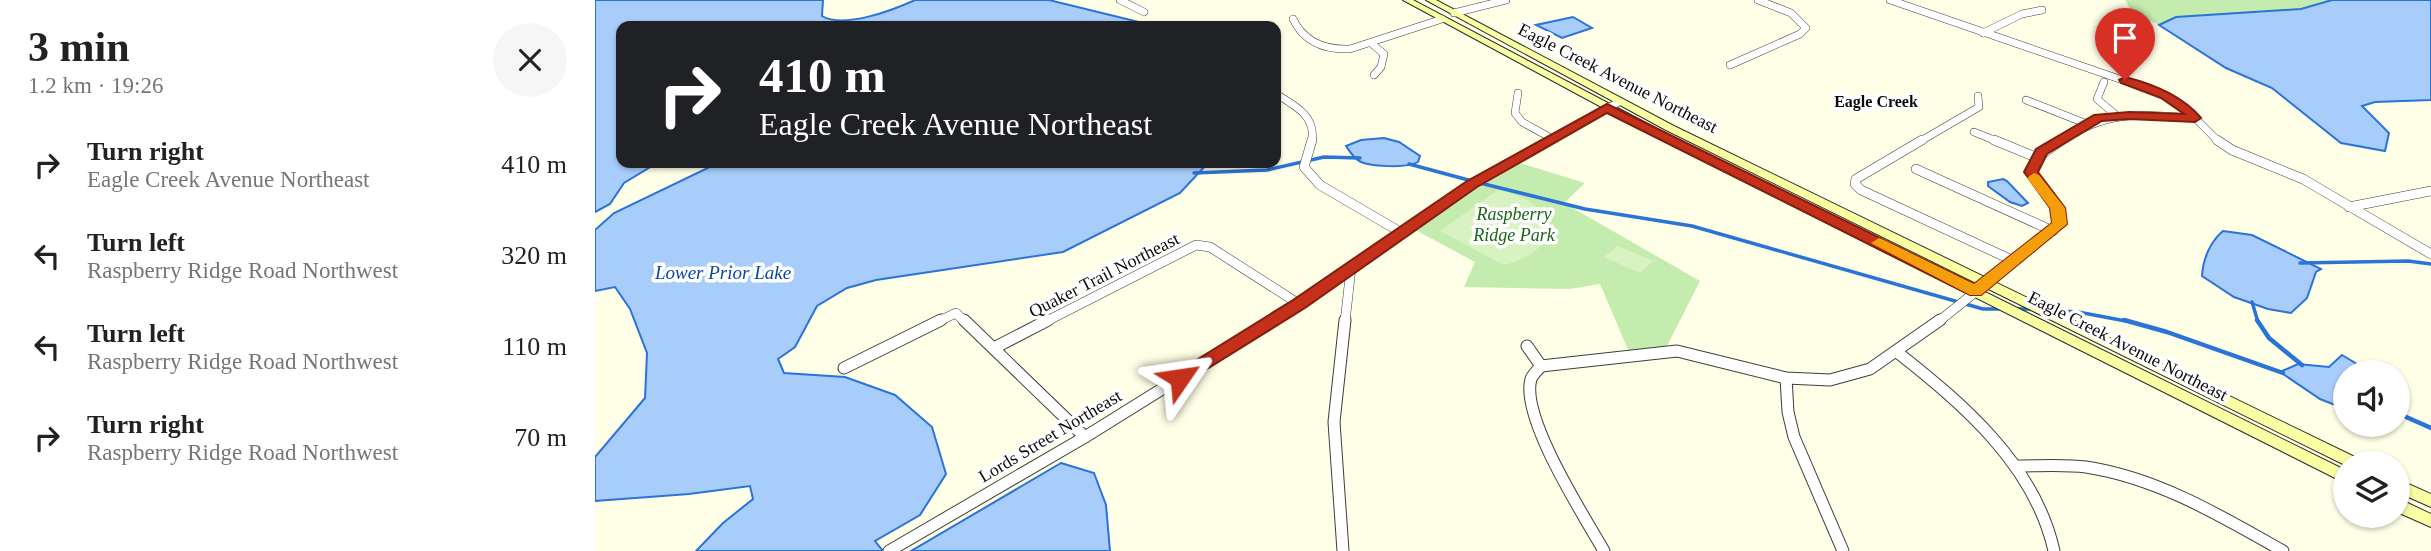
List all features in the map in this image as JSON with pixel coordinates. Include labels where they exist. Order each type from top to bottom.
[{"type":"main road","name":"Eagle Creek Avenue Northeast","points":[[1408,0],[1613,105],[1982,287],[2333,453]]},
{"type":"main road","name":"Eagle Creek Avenue Northeast","points":[[1430,0],[1613,105]]},
{"type":"main road","points":[[1442,19],[1453,19],[1507,43]]},
{"type":"main road","name":"Eagle Creek Avenue Northeast","points":[[1982,287],[2333,471]]},
{"type":"main road","points":[[2410,491],[2431,501]]},
{"type":"main road","points":[[2410,510],[2431,521]]},
{"type":"street","points":[[1120,0],[1144,12]]},
{"type":"street","points":[[1454,13],[1506,0]]},
{"type":"street","points":[[1730,65],[1800,34],[1805,28],[1803,21],[1792,14],[1758,0]]},
{"type":"street","points":[[1890,0],[2166,95],[2185,108],[2213,138],[2232,150],[2303,179],[2431,254]]},
{"type":"street","points":[[1983,33],[2022,14],[2042,10]]},
{"type":"street","points":[[1293,19],[1299,31],[1325,48],[1350,49],[1442,19]]},
{"type":"street","points":[[1371,43],[1384,54],[1381,67],[1374,75]]},
{"type":"street","points":[[2104,82],[2097,99],[2117,116]]},
{"type":"street","points":[[1517,93],[1515,113],[1522,122],[1551,138]]},
{"type":"street","points":[[1978,96],[1979,107],[1856,178],[1855,184],[1861,190],[2014,261]]},
{"type":"street","points":[[1281,97],[1306,112],[1313,123],[1314,140],[1304,167],[1320,185],[1402,233]]},
{"type":"street","points":[[2026,100],[2087,124]]},
{"type":"street","name":"Lords Street Northeast","points":[[889,551],[1085,437],[1299,304],[1472,184],[1613,105]]},
{"type":"street","points":[[1604,551],[1539,430],[1529,393],[1531,377],[1541,366],[1677,351],[1786,378],[1830,380],[1870,369],[1897,352],[2060,224],[2057,208],[2031,172],[2041,152],[2099,118],[2195,118]]},
{"type":"street","points":[[1974,132],[2038,158]]},
{"type":"street","points":[[1916,169],[2053,232]]},
{"type":"street","points":[[2349,207],[2431,191]]},
{"type":"street","name":"Quaker Trail Northeast","points":[[994,348],[1195,245],[1210,247],[1299,304]]},
{"type":"street","points":[[1343,551],[1334,422],[1351,268]]},
{"type":"street","points":[[844,368],[956,313],[1085,437]]},
{"type":"street","points":[[1527,346],[1541,366]]},
{"type":"street","points":[[1897,352],[1962,403],[2016,466],[2054,551]]},
{"type":"street","points":[[1786,378],[1788,412],[1794,437],[1843,551]]},
{"type":"street","points":[[2016,466],[2086,467],[2134,480],[2202,504],[2283,551]]},
{"type":"green space","points":[[2125,0],[2332,0],[2301,9],[2176,17],[2159,25],[2132,12]]},
{"type":"green space","name":"Raspberry Ridge Park","points":[[1513,161],[1585,183],[1564,203],[1700,281],[1666,348],[1629,352],[1600,284],[1570,289],[1464,287],[1475,262],[1410,227]]},
{"type":"green space","points":[[1498,190],[1534,204],[1543,214],[1547,226],[1546,237],[1538,248],[1524,258],[1504,265],[1440,231]]},
{"type":"green space","points":[[1618,246],[1653,261],[1640,273],[1604,257]]},
{"type":"water","points":[[595,0],[823,0],[822,16],[843,20],[869,17],[915,0],[1049,0],[1135,21],[616,21],[616,168],[649,168],[624,183],[610,204],[595,212]]},
{"type":"water","points":[[2332,0],[2431,0],[2431,100],[2375,102],[2362,106],[2389,133],[2385,151],[2341,143],[2272,88],[2226,68],[2159,25],[2176,17],[2301,9]]},
{"type":"water","points":[[1573,17],[1592,28],[1562,38],[1536,25]]},
{"type":"water","points":[[1384,138],[1399,142],[1420,156],[1418,162],[1399,166],[1366,164],[1356,159],[1346,146],[1361,140]]},
{"type":"water","name":"Lower Prior Lake","points":[[708,168],[1203,168],[1180,193],[1063,252],[876,280],[847,288],[817,306],[795,347],[778,359],[784,373],[845,377],[895,395],[932,427],[946,474],[920,515],[875,541],[883,551],[696,551],[723,523],[753,499],[750,486],[595,501],[595,457],[645,398],[647,353],[630,309],[615,287],[595,291],[595,230],[614,213]]},
{"type":"water","points":[[2003,179],[2028,203],[2022,206],[2010,202],[1988,186],[1988,182]]},
{"type":"water","points":[[2223,231],[2252,235],[2321,269],[2316,272],[2307,298],[2291,313],[2268,309],[2234,297],[2202,276],[2208,251]]},
{"type":"water","points":[[2342,355],[2350,360],[2337,360]]},
{"type":"water","points":[[2333,363],[2333,404],[2320,399],[2280,372],[2298,364],[2329,367]]},
{"type":"water","points":[[1061,463],[1094,473],[1106,505],[1110,551],[911,551]]},
{"type":"waterway","points":[[1281,167],[1324,157],[1360,158]]},
{"type":"waterway","points":[[1409,164],[1472,181]]},
{"type":"waterway","points":[[1194,173],[1276,168]]},
{"type":"waterway","points":[[1480,183],[1585,209],[1692,226],[1983,309],[2002,309]]},
{"type":"waterway","points":[[2300,263],[2408,261],[2431,264]]},
{"type":"waterway","points":[[2252,302],[2258,321]]},
{"type":"waterway","points":[[2017,309],[2033,309]]},
{"type":"waterway","points":[[2048,310],[2078,312],[2131,322]]},
{"type":"waterway","points":[[2124,320],[2167,332],[2283,373]]},
{"type":"waterway","points":[[2258,321],[2269,338],[2302,365]]},
{"type":"waterway","points":[[2410,419],[2431,428]]},
{"type":"slow traffic","points":[[1879,243],[1976,291],[2060,224],[2057,208],[2034,178]]},
{"type":"district","name":"Eagle Creek","points":[[1876,101]]},
{"type":"route","points":[[1180,378],[1299,304],[1472,184],[1607,108],[1976,291],[2060,224],[2057,208],[2031,172],[2041,152],[2099,118],[2129,115],[2195,118],[2166,95],[2125,80]]}]
